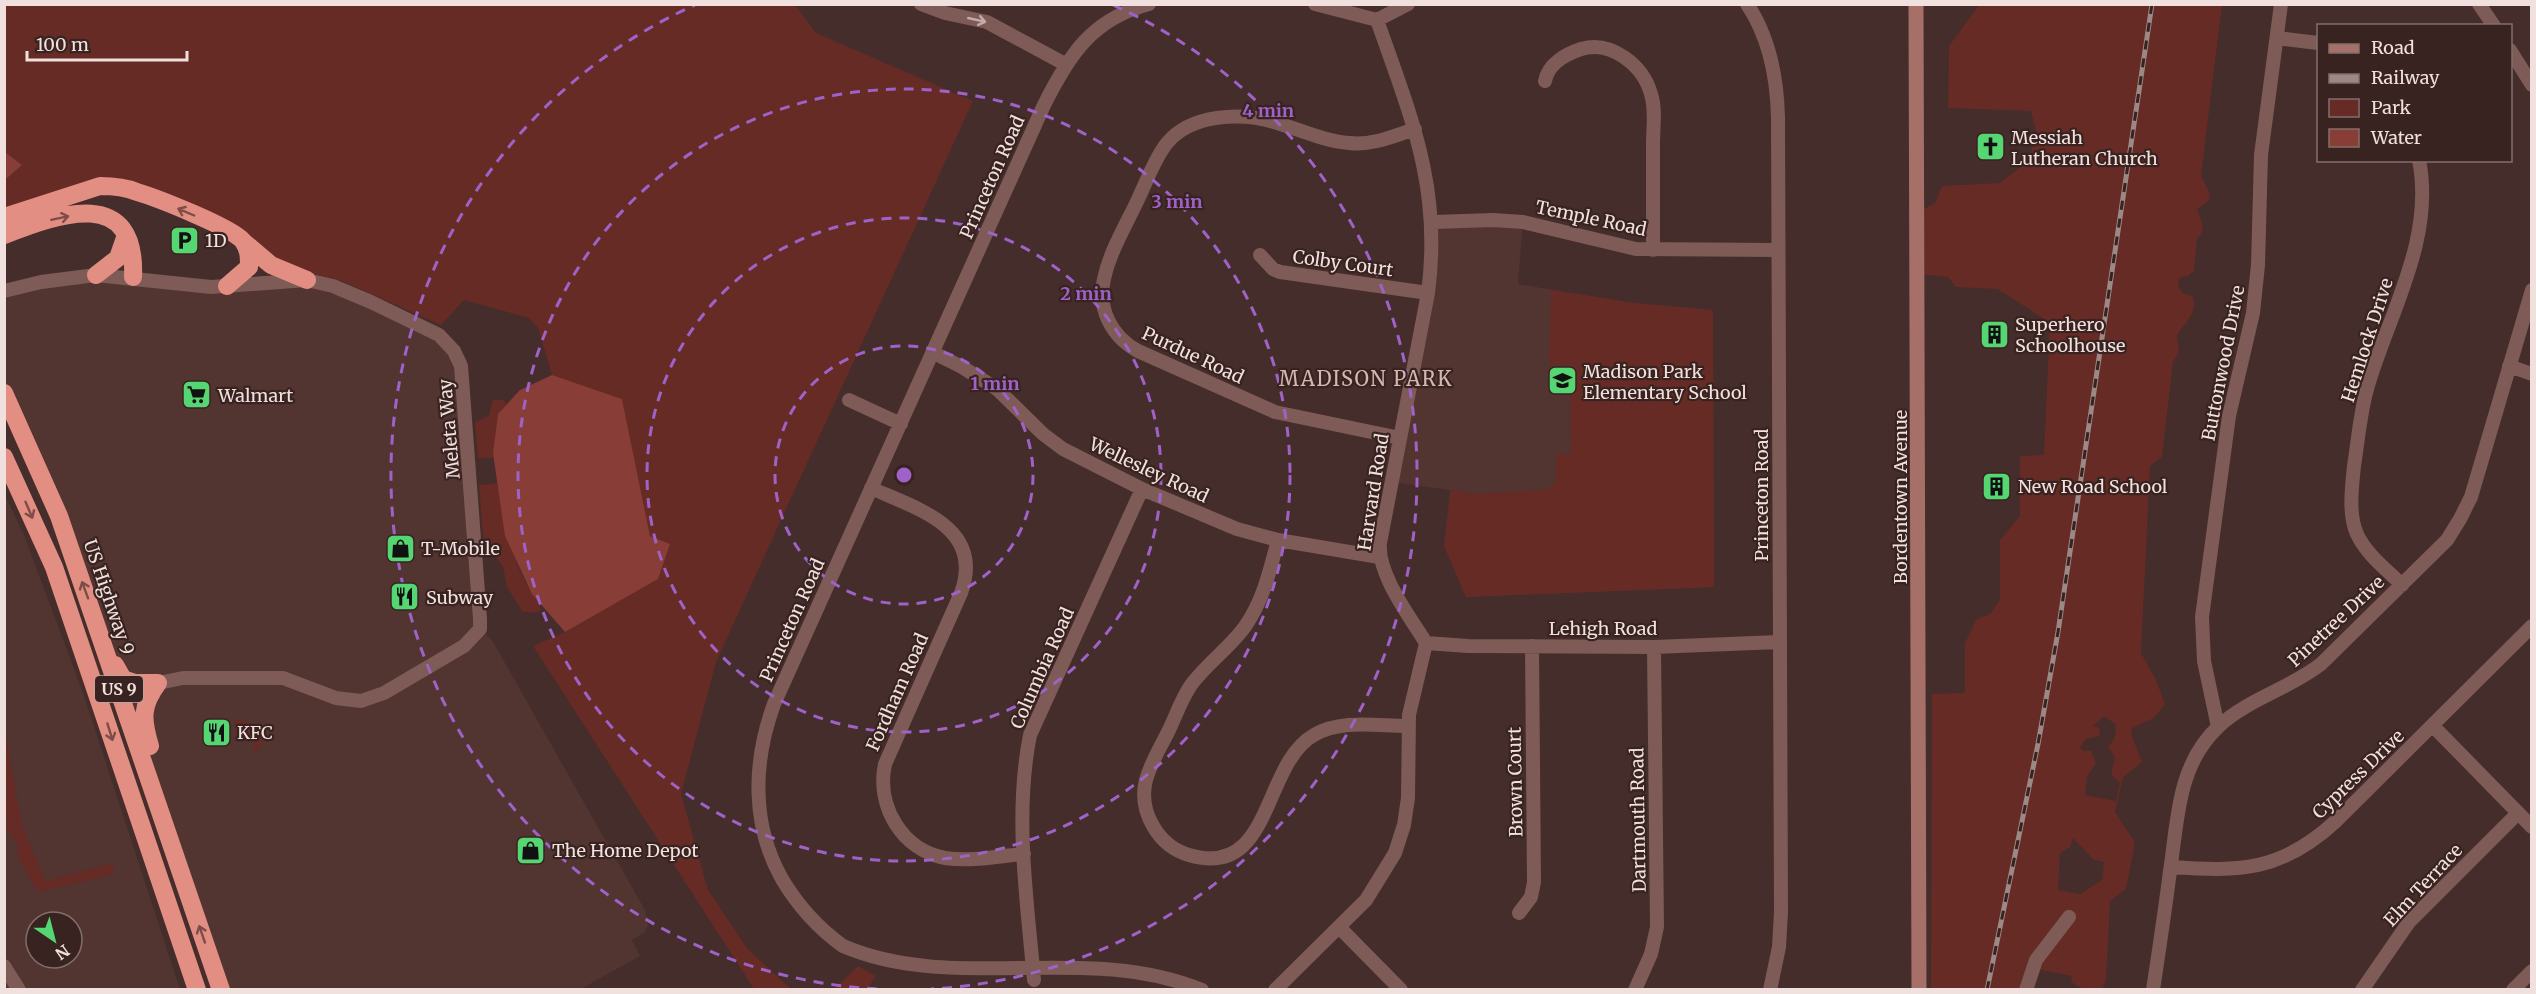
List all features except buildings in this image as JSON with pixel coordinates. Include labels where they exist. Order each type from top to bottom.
[{"type":"highway","points":[[4,217],[100,186],[115,186],[136,191],[238,236],[271,265],[307,280]]},
{"type":"highway","points":[[4,235],[43,222],[92,214],[114,219],[126,235],[133,254],[133,277]]},
{"type":"highway","points":[[96,275],[118,258],[126,235]]},
{"type":"highway","points":[[227,286],[249,267],[250,254],[244,242]]},
{"type":"highway","name":"US Highway 9","points":[[4,393],[59,516],[220,990]]},
{"type":"highway","name":"US 9","points":[[4,457],[54,567],[197,990]]},
{"type":"highway","points":[[93,613],[123,679],[135,683],[158,683]]},
{"type":"highway","points":[[158,683],[146,699],[144,726],[176,825],[178,863]]},
{"type":"highway","points":[[164,890],[175,956],[185,990]]},
{"type":"street","points":[[921,4],[945,14],[987,22],[1065,64]]},
{"type":"street","points":[[1316,4],[1377,20],[1408,4]]},
{"type":"street","name":"Princeton Road","points":[[1747,4],[1768,50],[1777,89],[1781,921],[1779,947],[1770,990]]},
{"type":"street","name":"Bordentown Avenue","points":[[1916,4],[1920,990]]},
{"type":"street","name":"Buttonwood Drive","points":[[2218,727],[2204,661],[2202,617],[2229,416],[2254,305],[2258,265],[2261,155],[2280,4]]},
{"type":"street","points":[[2479,4],[2493,24]]},
{"type":"street","name":"Princeton Road","points":[[912,978],[875,965],[852,952],[830,936],[800,906],[772,858],[761,820],[758,789],[759,755],[774,704],[934,354],[1044,105],[1065,64],[1081,44],[1101,26],[1142,5]]},
{"type":"street","name":"Harvard Road","points":[[1377,20],[1415,129],[1428,180],[1433,222],[1428,293],[1379,557],[1390,581],[1426,643]]},
{"type":"street","points":[[2277,38],[2317,44]]},
{"type":"street","points":[[1545,81],[1548,71],[1557,62],[1578,50],[1592,48],[1607,49],[1620,55],[1636,67],[1645,78],[1653,106],[1653,250]]},
{"type":"street","points":[[2512,52],[2532,85]]},
{"type":"street","name":"Purdue Road","points":[[1400,438],[1275,412],[1138,351],[1119,338],[1111,326],[1103,306],[1102,293],[1106,271],[1156,161],[1170,140],[1186,128],[1214,119],[1255,118],[1337,141],[1359,144],[1415,129]]},
{"type":"street","name":"Hemlock Drive","points":[[2402,585],[2364,547],[2356,533],[2352,518],[2353,477],[2367,390],[2415,249],[2422,195],[2419,162]]},
{"type":"street","name":"Temple Road","points":[[1433,222],[1509,221],[1613,246],[1653,250],[1778,250]]},
{"type":"street","name":"Colby Court","points":[[1260,255],[1273,269],[1280,272],[1428,293]]},
{"type":"street","name":"Meleta Way","points":[[4,291],[41,282],[96,275],[227,286],[307,280],[333,285],[439,335],[454,351],[462,366],[480,629],[464,646],[384,693],[361,700],[336,698],[283,678],[183,678],[158,683]]},
{"type":"street","name":"Pinetree Drive","points":[[2153,990],[2183,783],[2191,763],[2218,727],[2252,704],[2311,672],[2446,540],[2471,497],[2532,291]]},
{"type":"street","name":"Wellesley Road","points":[[934,354],[962,367],[997,389],[1057,445],[1142,489],[1228,525],[1278,540],[1379,557]]},
{"type":"street","points":[[2510,366],[2532,374]]},
{"type":"street","points":[[849,400],[901,424]]},
{"type":"street","name":"Fordham Road","points":[[871,488],[943,522],[961,545],[966,567],[962,593],[885,764],[883,786],[890,814],[904,836],[935,855],[967,859],[1024,854]]},
{"type":"street","name":"Columbia Road","points":[[1034,980],[1024,854],[1023,771],[1030,735],[1142,489]]},
{"type":"street","points":[[1278,540],[1263,593],[1253,615],[1236,638],[1189,687],[1149,772],[1144,796],[1149,818],[1156,831],[1169,845],[1192,856],[1213,857],[1231,853],[1255,833],[1288,760],[1305,740],[1324,730],[1344,726],[1407,726]]},
{"type":"street","name":"Cypress Drive","points":[[2171,867],[2245,869],[2288,856],[2322,834],[2531,628]]},
{"type":"street","name":"Lehigh Road","points":[[1426,643],[1654,647],[1779,642]]},
{"type":"street","points":[[1275,990],[1375,889],[1398,843],[1408,798],[1407,726],[1426,643]]},
{"type":"street","name":"Brown Court","points":[[1519,913],[1532,897],[1534,882],[1532,646]]},
{"type":"street","name":"Dartmouth Road","points":[[1635,990],[1651,954],[1657,927],[1654,647]]},
{"type":"street","points":[[2433,726],[2532,827]]},
{"type":"street","name":"Elm Terrace","points":[[2362,990],[2409,922],[2518,813]]},
{"type":"street","points":[[2026,990],[2036,960],[2069,917]]},
{"type":"street","points":[[1339,927],[1401,990]]},
{"type":"street","points":[[4,966],[19,990]]},
{"type":"street","points":[[2513,990],[2532,971]]},
{"type":"street","points":[[990,982],[1104,975],[1140,983],[1174,981],[1202,990]]},
{"type":"shaded area","name":"Madison Park Elementary School","points":[[1433,222],[1523,222],[1518,284],[1634,303],[1713,310],[1714,587],[1466,597],[1444,546],[1450,490],[1391,482]]},
{"type":"shaded area","points":[[96,275],[211,287],[307,280],[371,302],[454,351],[480,629],[492,640],[645,910],[648,926],[644,933],[632,940],[640,956],[581,989],[221,989],[178,863],[5,393],[4,291]]},
{"type":"shaded area","points":[[4,493],[24,535],[83,693],[180,989],[5,989]]},
{"type":"green space","points":[[5,5],[795,5],[816,33],[973,101],[716,662],[681,794],[708,890],[747,948],[791,989],[754,989],[533,646],[565,632],[658,579],[670,544],[650,536],[622,399],[552,375],[538,328],[529,318],[464,300],[441,325],[342,281],[271,263],[120,179],[5,212],[5,180],[22,165],[5,152]]},
{"type":"green space","points":[[1979,5],[2222,5],[2201,176],[2210,194],[2209,200],[2197,209],[2203,226],[2201,235],[2197,238],[2194,271],[2188,276],[2180,277],[2178,284],[2181,292],[2193,297],[2194,303],[2192,314],[2177,336],[2179,352],[2173,362],[2162,457],[2150,466],[2141,653],[2156,680],[2165,704],[2154,718],[2132,728],[2131,734],[2142,762],[2123,777],[2115,812],[2135,842],[2126,889],[2110,901],[2106,980],[2102,989],[2082,989],[2071,982],[2072,976],[2032,968],[2026,989],[1931,989],[1932,694],[1965,693],[1965,643],[1976,620],[1991,613],[2000,600],[2000,540],[2020,516],[2020,456],[2044,455],[2050,323],[1998,289],[1956,287],[1948,277],[1918,274],[1918,212],[1935,203],[1942,186],[2000,183],[2026,163],[2037,136],[2031,111],[1948,108],[1949,46]],"holes":[[[2104,716],[2116,727],[2114,739],[2108,746],[2115,758],[2111,774],[2120,783],[2116,801],[2085,795],[2087,777],[2096,763],[2091,751],[2084,751],[2080,748],[2086,739],[2099,736],[2100,728],[2093,726]],[[2073,838],[2094,860],[2104,862],[2102,880],[2080,894],[2058,890],[2060,853],[2070,847]]]},
{"type":"green space","name":"Madison Park Elementary School","points":[[1551,290],[1634,303],[1713,310],[1714,587],[1466,597],[1444,546],[1451,489],[1472,494],[1546,490],[1556,482],[1556,453],[1571,455],[1570,365],[1549,365]]},
{"type":"green space","points":[[493,400],[503,400],[507,404],[498,414],[493,458],[478,458],[475,422],[489,416]]},
{"type":"green space","points":[[497,483],[516,561],[530,590],[540,603],[540,611],[533,613],[522,611],[507,587],[503,567],[483,537],[479,485]]},
{"type":"green space","points":[[235,720],[249,722],[259,728],[262,738],[257,752],[254,752],[253,740],[235,740]]},
{"type":"green space","points":[[5,731],[22,825],[45,881],[114,863],[112,875],[38,892],[17,855],[18,845],[5,826]]},
{"type":"green space","points":[[858,966],[876,976],[867,989],[835,989]]},
{"type":"water","points":[[5,152],[22,165],[5,180]]},
{"type":"water","points":[[552,375],[622,399],[650,536],[670,544],[658,579],[565,632],[532,594],[505,536],[493,453],[498,414],[520,390]]},
{"type":"railway","points":[[1987,990],[2038,744],[2058,632],[2152,4]]},
{"type":"place","name":"Messiah Lutheran Church","points":[[1990,147]]},
{"type":"place","name":"1D","points":[[184,240]]},
{"type":"place","name":"Superhero Schoolhouse","points":[[1994,334]]},
{"type":"place","name":"Madison Park Elementary School","points":[[1562,381]]},
{"type":"place","name":"Walmart","points":[[197,395]]},
{"type":"place","name":"New Road School","points":[[1997,486]]},
{"type":"place","name":"T-Mobile","points":[[400,548]]},
{"type":"place","name":"Subway","points":[[405,597]]},
{"type":"place","name":"KFC","points":[[216,732]]},
{"type":"place","name":"The Home Depot","points":[[531,850]]},
{"type":"district","name":"MADISON PARK","points":[[1366,378]]}]
